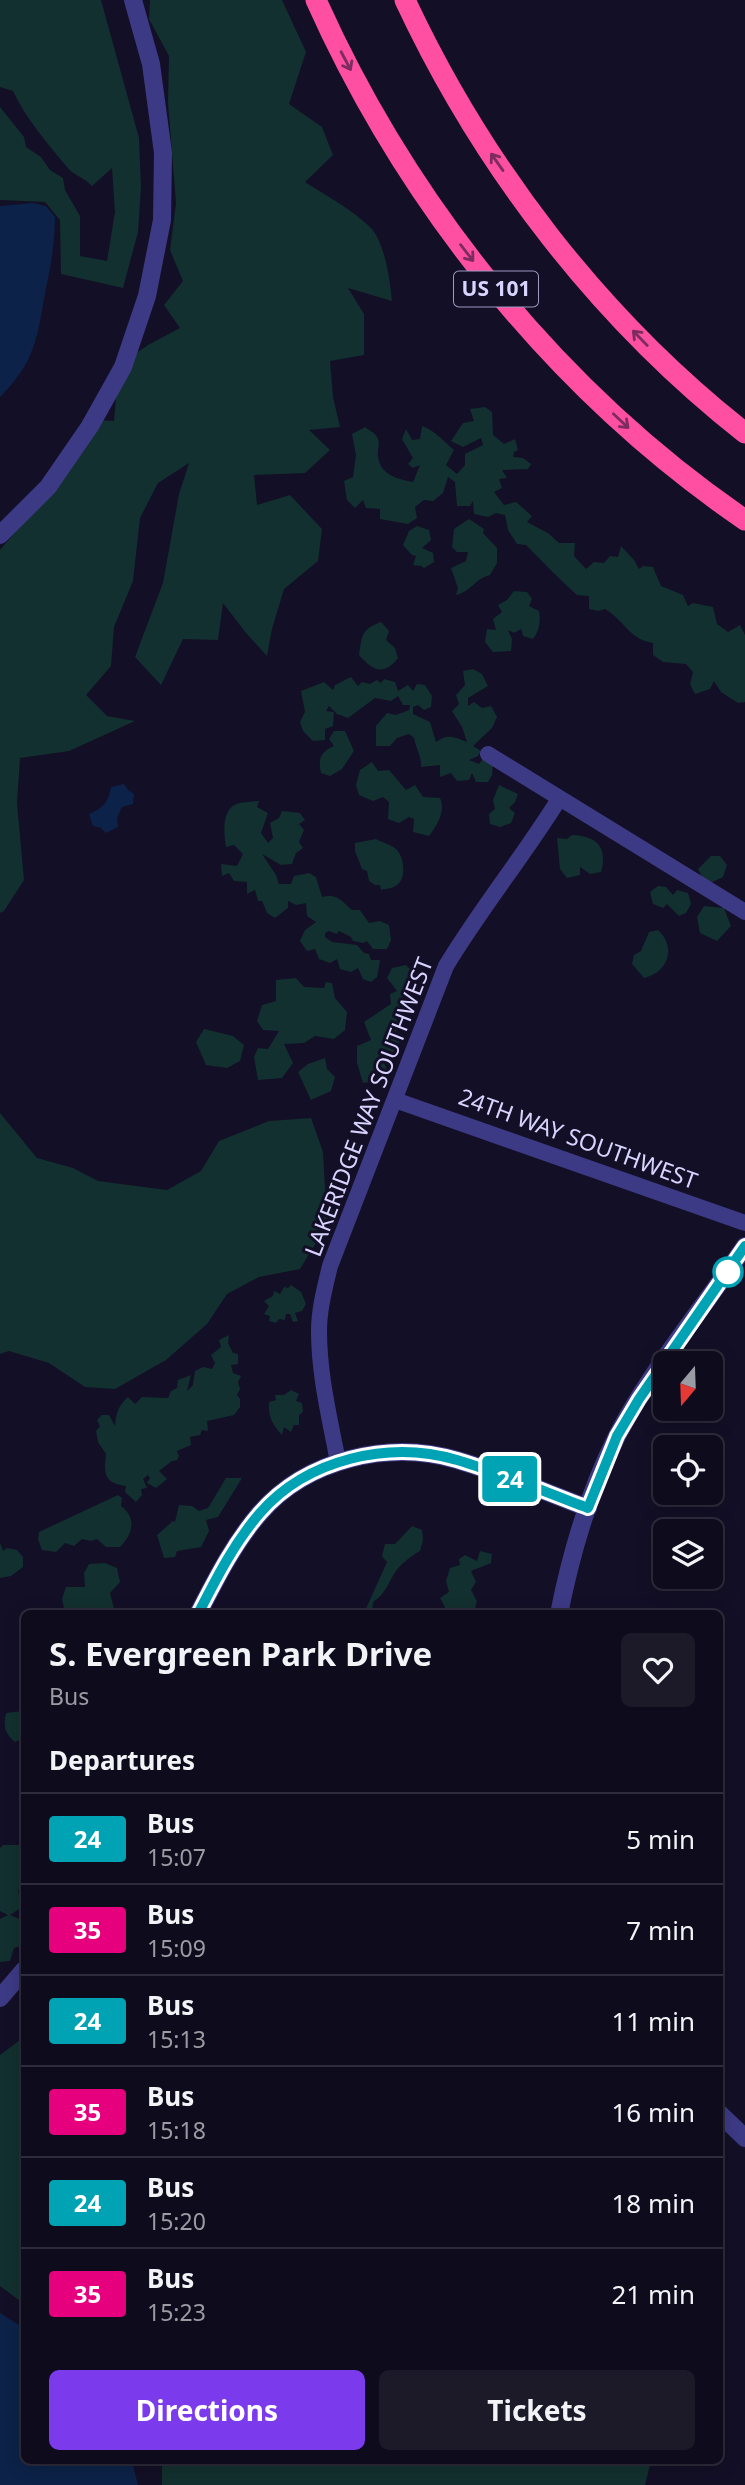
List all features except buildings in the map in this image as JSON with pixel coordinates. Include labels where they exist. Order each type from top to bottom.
[{"type":"highway","name":"US 101","points":[[316,0],[356,81],[394,146],[452,233],[503,298],[607,409],[681,472],[745,520]]},
{"type":"highway","name":"US 101","points":[[405,0],[451,89],[487,147],[526,204],[569,259],[664,363],[745,433]]},
{"type":"street","points":[[0,535],[48,486],[90,426],[123,366],[147,296],[162,220],[163,153],[151,64],[133,0]]},
{"type":"street","points":[[488,754],[745,912]]},
{"type":"street","name":"LAKERIDGE WAY SOUTHWEST","points":[[338,1462],[325,1401],[319,1330],[322,1299],[330,1266],[446,966],[471,925],[526,852],[559,799]]},
{"type":"street","name":"24TH WAY SOUTHWEST","points":[[395,1100],[745,1223]]},
{"type":"street","points":[[560,1610],[570,1559],[617,1436],[639,1399],[745,1245]]},
{"type":"street","points":[[200,1610],[236,1545],[261,1513],[281,1493],[304,1478],[338,1462],[370,1454],[423,1453],[456,1459],[588,1508]]},
{"type":"street","points":[[0,1998],[21,1974]]},
{"type":"street","points":[[723,2117],[745,2138]]},
{"type":"green space","points":[[0,0],[101,0],[139,138],[141,187],[138,232],[123,288],[61,274],[60,220],[45,202],[0,200],[0,107],[24,137],[26,147],[41,157],[50,170],[63,178],[65,190],[80,216],[80,256],[107,261],[115,212],[112,168],[92,186],[72,172],[37,130],[13,91],[0,87]]},
{"type":"green space","points":[[150,0],[282,0],[306,52],[289,104],[322,127],[333,155],[305,182],[355,214],[370,227],[386,262],[392,301],[348,288],[364,314],[364,355],[330,361],[333,397],[340,427],[309,430],[330,450],[305,473],[254,475],[257,505],[290,495],[322,529],[318,561],[284,589],[267,656],[223,603],[218,640],[183,639],[161,685],[135,657],[163,583],[179,494],[189,463],[158,483],[140,518],[133,581],[114,627],[111,666],[86,695],[107,716],[135,721],[69,751],[20,758],[17,803],[24,880],[0,913],[0,550],[62,477],[79,440],[82,421],[114,421],[119,365],[180,328],[164,305],[183,281],[170,250],[176,203],[168,103],[169,56],[149,19]]},
{"type":"green space","points":[[485,407],[492,412],[493,435],[504,444],[515,439],[518,450],[513,457],[523,458],[531,464],[528,469],[502,470],[507,478],[499,479],[502,488],[494,492],[504,505],[516,502],[532,516],[527,522],[548,533],[559,543],[575,543],[574,556],[586,569],[594,562],[604,563],[610,556],[618,557],[621,546],[639,569],[643,566],[653,567],[661,586],[683,595],[688,606],[693,603],[713,607],[717,624],[728,632],[740,625],[745,635],[745,702],[738,703],[721,692],[714,681],[710,689],[695,694],[690,684],[693,672],[686,664],[663,662],[653,655],[653,643],[638,638],[605,609],[589,609],[589,596],[577,595],[526,545],[517,544],[508,530],[505,515],[496,513],[488,517],[474,514],[473,501],[470,506],[457,506],[455,482],[448,477],[443,493],[433,501],[424,500],[415,507],[417,518],[408,524],[380,519],[380,509],[366,508],[363,500],[355,508],[347,500],[344,481],[353,477],[356,455],[352,434],[365,427],[373,432],[379,441],[378,456],[382,468],[395,477],[413,482],[420,465],[413,468],[408,464],[413,458],[402,439],[406,429],[412,440],[420,439],[422,426],[435,433],[454,450],[446,465],[457,474],[465,465],[465,454],[483,445],[481,438],[463,447],[451,441],[463,423],[474,421],[470,409]]},
{"type":"green space","points":[[469,519],[484,529],[483,533],[497,548],[497,563],[490,575],[456,595],[458,588],[451,568],[466,561],[468,552],[457,552],[452,547],[454,529]]},
{"type":"green space","points":[[417,526],[429,530],[431,540],[422,548],[433,553],[434,562],[424,568],[413,565],[416,556],[403,545],[409,531]]},
{"type":"green space","points":[[514,591],[527,592],[532,599],[529,606],[539,611],[538,630],[533,639],[523,636],[521,629],[514,633],[508,630],[512,639],[511,651],[493,652],[485,642],[487,629],[496,630],[493,619],[502,612],[498,605],[507,600]]},
{"type":"green space","points":[[381,622],[389,631],[386,640],[395,648],[398,658],[388,667],[378,669],[369,665],[359,655],[366,631]]},
{"type":"green space","points":[[473,669],[482,674],[488,686],[468,698],[468,706],[474,702],[482,708],[491,706],[497,717],[492,728],[473,746],[481,751],[478,756],[469,760],[479,764],[483,759],[493,764],[488,782],[476,782],[472,773],[469,780],[457,781],[451,773],[440,777],[440,765],[421,767],[414,738],[409,734],[397,738],[390,746],[376,746],[376,726],[387,713],[396,715],[409,710],[410,705],[403,705],[398,696],[391,701],[375,698],[348,718],[337,714],[329,706],[326,711],[334,712],[333,726],[325,729],[325,740],[313,741],[303,731],[300,722],[305,712],[301,691],[324,682],[333,690],[335,685],[351,677],[358,686],[362,682],[370,684],[377,680],[381,683],[384,679],[395,682],[398,691],[408,685],[413,691],[417,684],[425,685],[432,696],[431,707],[424,710],[418,705],[413,707],[413,714],[430,722],[436,742],[455,737],[467,742],[452,711],[459,704],[456,695],[465,685],[463,671]]},
{"type":"green space","points":[[334,731],[345,731],[354,751],[342,769],[330,776],[321,773],[320,760],[323,753],[334,746],[329,739]]},
{"type":"green space","points":[[372,762],[378,771],[389,770],[406,790],[415,785],[423,797],[440,798],[441,813],[429,836],[413,832],[414,819],[409,817],[399,823],[388,819],[389,802],[383,797],[373,801],[359,795],[356,785],[360,770]]},
{"type":"green space","points":[[499,785],[518,794],[509,808],[515,813],[511,823],[500,827],[490,824],[489,814],[495,809],[493,800]]},
{"type":"green space","points":[[259,801],[257,807],[268,813],[261,833],[268,843],[273,838],[270,823],[279,818],[282,811],[300,813],[305,820],[299,824],[304,830],[299,842],[303,848],[296,853],[292,864],[281,865],[262,854],[279,884],[291,884],[294,876],[309,873],[316,877],[322,897],[336,897],[352,910],[360,910],[369,923],[380,921],[389,925],[391,940],[387,949],[373,949],[367,941],[353,941],[339,931],[337,934],[329,931],[325,933],[325,937],[332,942],[357,945],[364,953],[369,954],[371,960],[380,960],[377,977],[371,982],[363,979],[358,968],[351,972],[340,969],[337,959],[330,963],[319,959],[315,949],[307,951],[300,941],[305,930],[316,922],[307,916],[306,903],[296,905],[288,901],[288,908],[275,918],[267,913],[262,901],[258,901],[255,890],[247,894],[247,882],[234,881],[229,873],[222,876],[221,864],[237,866],[243,854],[234,845],[226,847],[225,823],[228,812],[236,804]]},
{"type":"green space","points":[[572,835],[588,838],[598,844],[603,856],[601,872],[590,874],[580,867],[580,875],[567,878],[560,869],[557,838],[567,839]]},
{"type":"green space","points":[[376,839],[396,849],[403,867],[400,882],[381,890],[380,885],[369,881],[367,871],[362,869],[355,851],[355,843]]},
{"type":"green space","points":[[711,856],[720,856],[727,865],[723,877],[706,885],[698,869]]},
{"type":"green space","points":[[658,886],[666,887],[673,895],[677,890],[688,893],[691,904],[686,913],[679,916],[667,904],[663,908],[653,904],[650,892]]},
{"type":"green space","points":[[704,906],[724,908],[731,926],[717,941],[700,933],[697,917]]},
{"type":"green space","points":[[658,930],[667,944],[667,958],[659,971],[644,978],[632,964],[634,955],[641,951],[649,932]]},
{"type":"green space","points":[[406,965],[414,973],[415,986],[407,995],[412,1010],[393,1014],[401,1026],[390,1037],[399,1040],[399,1055],[382,1058],[387,1070],[383,1080],[363,1083],[357,1063],[357,1046],[371,1040],[364,1022],[391,1004],[390,994],[397,991],[387,978],[392,968]]},
{"type":"green space","points":[[296,978],[304,987],[324,988],[326,982],[332,983],[335,998],[347,1012],[345,1030],[334,1039],[315,1036],[304,1043],[284,1044],[293,1063],[282,1078],[258,1080],[254,1057],[258,1048],[268,1049],[279,1031],[263,1030],[257,1021],[262,1005],[276,1001],[276,980]]},
{"type":"green space","points":[[204,1029],[233,1036],[244,1045],[240,1061],[227,1068],[206,1065],[196,1042]]},
{"type":"green space","points":[[325,1058],[327,1069],[335,1077],[331,1091],[311,1100],[298,1072],[308,1064]]},
{"type":"green space","points":[[0,1113],[37,1158],[73,1168],[98,1181],[167,1190],[201,1171],[219,1141],[269,1121],[311,1118],[323,1152],[327,1225],[300,1269],[259,1277],[227,1294],[207,1324],[166,1360],[115,1389],[85,1387],[49,1363],[9,1351],[0,1354]]},
{"type":"green space","points":[[291,1285],[301,1292],[306,1304],[302,1311],[295,1313],[298,1321],[293,1322],[290,1314],[286,1314],[285,1320],[279,1319],[276,1323],[269,1321],[270,1316],[264,1314],[269,1306],[264,1301],[273,1296],[274,1291],[280,1294],[284,1287]]},
{"type":"green space","points":[[229,1335],[228,1343],[233,1353],[238,1354],[238,1364],[231,1365],[233,1373],[241,1376],[237,1395],[240,1407],[234,1415],[207,1421],[208,1431],[202,1430],[200,1435],[190,1437],[191,1445],[177,1451],[177,1460],[159,1471],[167,1479],[156,1488],[147,1483],[150,1478],[148,1475],[143,1479],[147,1488],[141,1489],[142,1495],[136,1502],[125,1492],[126,1486],[118,1485],[107,1476],[106,1454],[98,1442],[96,1431],[100,1426],[97,1420],[102,1415],[109,1415],[115,1426],[118,1410],[128,1397],[135,1404],[142,1397],[168,1398],[171,1391],[177,1388],[178,1380],[191,1375],[187,1391],[193,1385],[195,1371],[203,1367],[212,1369],[215,1363],[211,1355],[221,1347],[219,1340]]},
{"type":"green space","points":[[291,1390],[299,1394],[296,1401],[302,1403],[303,1412],[299,1415],[299,1425],[294,1425],[291,1432],[284,1427],[282,1435],[271,1420],[269,1402],[276,1400],[275,1395],[284,1395]]},
{"type":"green space","points":[[226,1478],[242,1478],[218,1517],[206,1520],[209,1531],[201,1547],[177,1551],[175,1557],[164,1558],[157,1535],[175,1522],[179,1505],[192,1506],[199,1511],[208,1508]]},
{"type":"green space","points":[[118,1495],[122,1498],[121,1506],[131,1521],[128,1537],[120,1547],[106,1547],[97,1539],[82,1539],[74,1546],[65,1543],[56,1552],[42,1550],[38,1539],[39,1532]]},
{"type":"green space","points":[[412,1526],[422,1530],[420,1551],[396,1571],[383,1593],[373,1602],[372,1610],[365,1610],[387,1562],[382,1556],[385,1544],[395,1544]]},
{"type":"green space","points":[[0,1543],[3,1551],[7,1548],[17,1550],[23,1557],[23,1567],[11,1576],[0,1578]]},
{"type":"green space","points":[[480,1551],[492,1554],[491,1563],[471,1571],[476,1582],[471,1590],[477,1601],[475,1610],[442,1610],[445,1607],[440,1598],[449,1592],[446,1581],[450,1568],[460,1565],[459,1559],[465,1555],[477,1561]]},
{"type":"green space","points":[[105,1563],[117,1568],[120,1582],[110,1593],[114,1610],[64,1610],[62,1599],[66,1587],[85,1587],[84,1573],[89,1564]]},
{"type":"green space","points":[[21,1711],[21,1739],[15,1742],[6,1729],[6,1713]]},
{"type":"green space","points":[[3,1845],[20,1845],[21,1848],[21,1889],[18,1890],[21,1908],[10,1915],[21,1920],[21,1946],[14,1948],[10,1961],[0,1962],[0,1919],[8,1915],[0,1911],[0,1848]]},
{"type":"green space","points":[[21,2039],[21,2302],[0,2286],[0,2055]]},
{"type":"green space","points":[[162,2464],[650,2464],[645,2485],[162,2485]]},
{"type":"water","points":[[33,203],[46,206],[55,217],[51,262],[34,347],[22,371],[0,397],[0,206]]},
{"type":"water","points":[[124,784],[134,794],[133,804],[122,807],[117,818],[118,827],[106,833],[93,826],[89,814],[104,804],[111,787]]},
{"type":"water","points":[[0,2313],[21,2326],[21,2464],[133,2464],[138,2485],[0,2485]]},
{"type":"bus line","name":"24","points":[[200,1610],[236,1545],[261,1513],[281,1493],[304,1478],[338,1462],[392,1452],[423,1453],[456,1459],[588,1508],[617,1436],[639,1399],[745,1246]]}]
